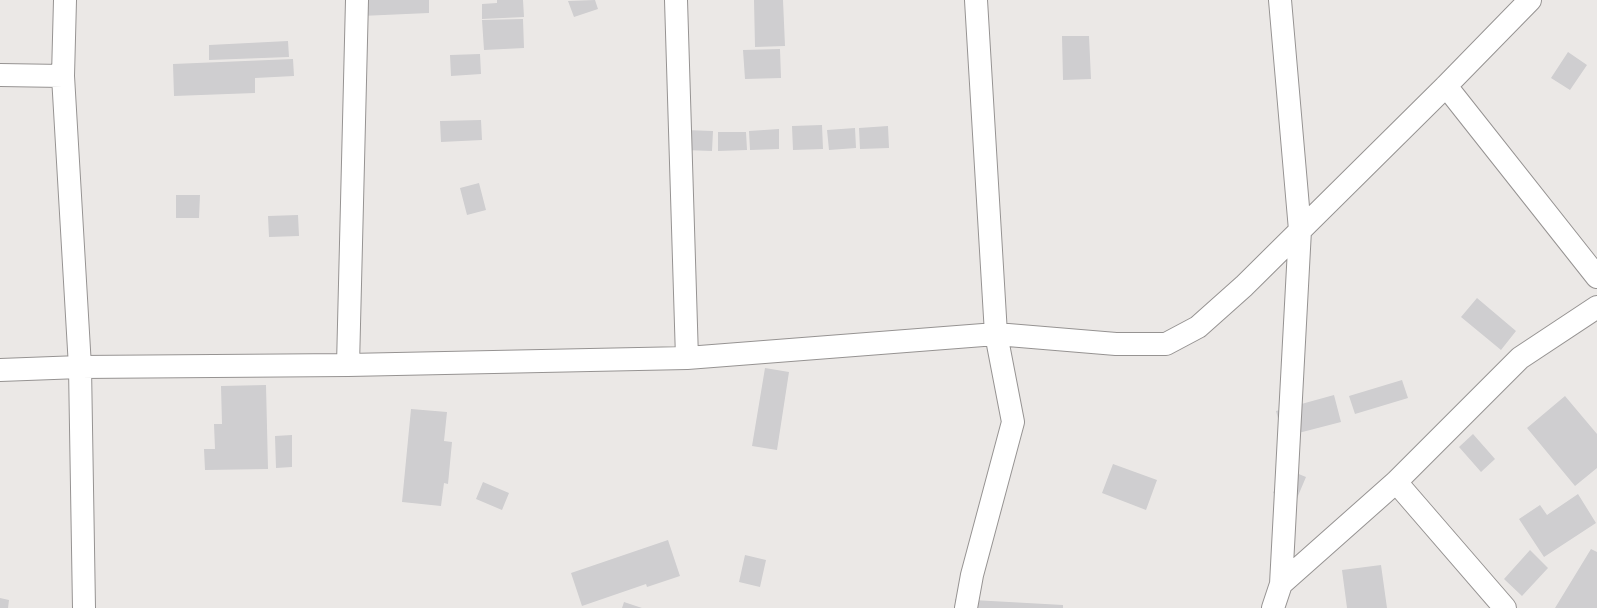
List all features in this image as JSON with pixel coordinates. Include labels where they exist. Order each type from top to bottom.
[{"type":"street","points":[[65,0],[64,76],[80,367],[84,608]]},
{"type":"street","points":[[348,365],[357,0]]},
{"type":"street","points":[[676,0],[688,358]]},
{"type":"street","points":[[966,608],[972,575],[1013,422],[996,334],[976,0]]},
{"type":"street","points":[[1272,608],[1281,584],[1300,230],[1280,0]]},
{"type":"street","points":[[0,370],[80,367],[348,365],[688,358],[996,334],[1116,344],[1166,344],[1198,327],[1244,286],[1446,86],[1530,0]]},
{"type":"street","points":[[0,75],[64,76]]},
{"type":"street","points":[[1446,86],[1597,277]]},
{"type":"street","points":[[1281,584],[1396,482],[1520,358],[1597,307]]},
{"type":"street","points":[[1396,482],[1506,608]]},
{"type":"building","points":[[360,0],[429,0],[429,13],[361,16]]},
{"type":"building","points":[[497,0],[523,0],[524,17],[482,19],[482,4],[497,3]]},
{"type":"building","points":[[595,0],[598,9],[574,17],[568,1]]},
{"type":"building","points":[[754,0],[783,0],[785,46],[755,47]]},
{"type":"building","points":[[523,19],[524,48],[484,50],[482,20]]},
{"type":"building","points":[[1062,36],[1089,36],[1091,79],[1063,80]]},
{"type":"building","points":[[288,41],[289,57],[209,60],[209,45]]},
{"type":"building","points":[[780,49],[781,78],[745,79],[743,50]]},
{"type":"building","points":[[1568,52],[1587,65],[1570,90],[1551,78]]},
{"type":"building","points":[[480,54],[481,74],[451,76],[450,55]]},
{"type":"building","points":[[293,59],[294,76],[255,78],[255,93],[174,96],[173,64]]},
{"type":"building","points":[[481,120],[482,140],[441,142],[440,121]]},
{"type":"building","points":[[822,125],[823,149],[793,150],[792,126]]},
{"type":"building","points":[[888,126],[889,148],[860,149],[859,128]]},
{"type":"building","points":[[855,128],[856,148],[829,150],[827,130]]},
{"type":"building","points":[[779,129],[779,149],[750,150],[749,131]]},
{"type":"building","points":[[685,130],[713,131],[712,151],[684,150]]},
{"type":"building","points":[[718,132],[746,132],[747,150],[718,151]]},
{"type":"building","points":[[479,183],[486,210],[467,215],[460,188]]},
{"type":"building","points":[[176,195],[200,195],[199,218],[176,218]]},
{"type":"building","points":[[298,215],[299,236],[269,237],[268,216]]},
{"type":"building","points":[[1477,298],[1516,331],[1501,350],[1461,317]]},
{"type":"building","points":[[765,368],[789,372],[777,450],[752,446]]},
{"type":"building","points":[[1402,380],[1408,398],[1355,414],[1349,396]]},
{"type":"building","points":[[266,385],[268,469],[205,470],[204,449],[215,449],[214,424],[222,424],[221,386]]},
{"type":"building","points":[[1334,395],[1341,422],[1283,437],[1276,411]]},
{"type":"building","points":[[1565,396],[1597,434],[1597,468],[1575,486],[1527,428]]},
{"type":"building","points":[[411,409],[447,412],[444,441],[452,442],[448,484],[444,483],[441,506],[402,502]]},
{"type":"building","points":[[1473,434],[1495,459],[1481,472],[1459,447]]},
{"type":"building","points":[[292,435],[292,467],[276,468],[275,436]]},
{"type":"building","points":[[1113,464],[1157,480],[1146,510],[1102,493]]},
{"type":"building","points":[[1284,468],[1306,477],[1295,503],[1273,493]]},
{"type":"building","points":[[483,482],[509,493],[502,510],[476,499]]},
{"type":"building","points":[[1578,494],[1596,523],[1544,557],[1519,519],[1540,505],[1547,515]]},
{"type":"building","points":[[668,540],[680,576],[647,587],[646,584],[582,606],[571,573]]},
{"type":"building","points":[[1591,549],[1597,552],[1597,608],[1555,608]]},
{"type":"building","points":[[1530,550],[1548,568],[1522,596],[1504,579]]},
{"type":"building","points":[[745,555],[766,560],[760,587],[739,582]]},
{"type":"building","points":[[1381,565],[1387,608],[1347,608],[1342,570]]},
{"type":"building","points":[[0,598],[9,600],[8,608],[0,608]]},
{"type":"building","points":[[955,599],[1063,605],[1063,608],[955,608]]},
{"type":"building","points":[[624,602],[642,608],[622,608]]}]
